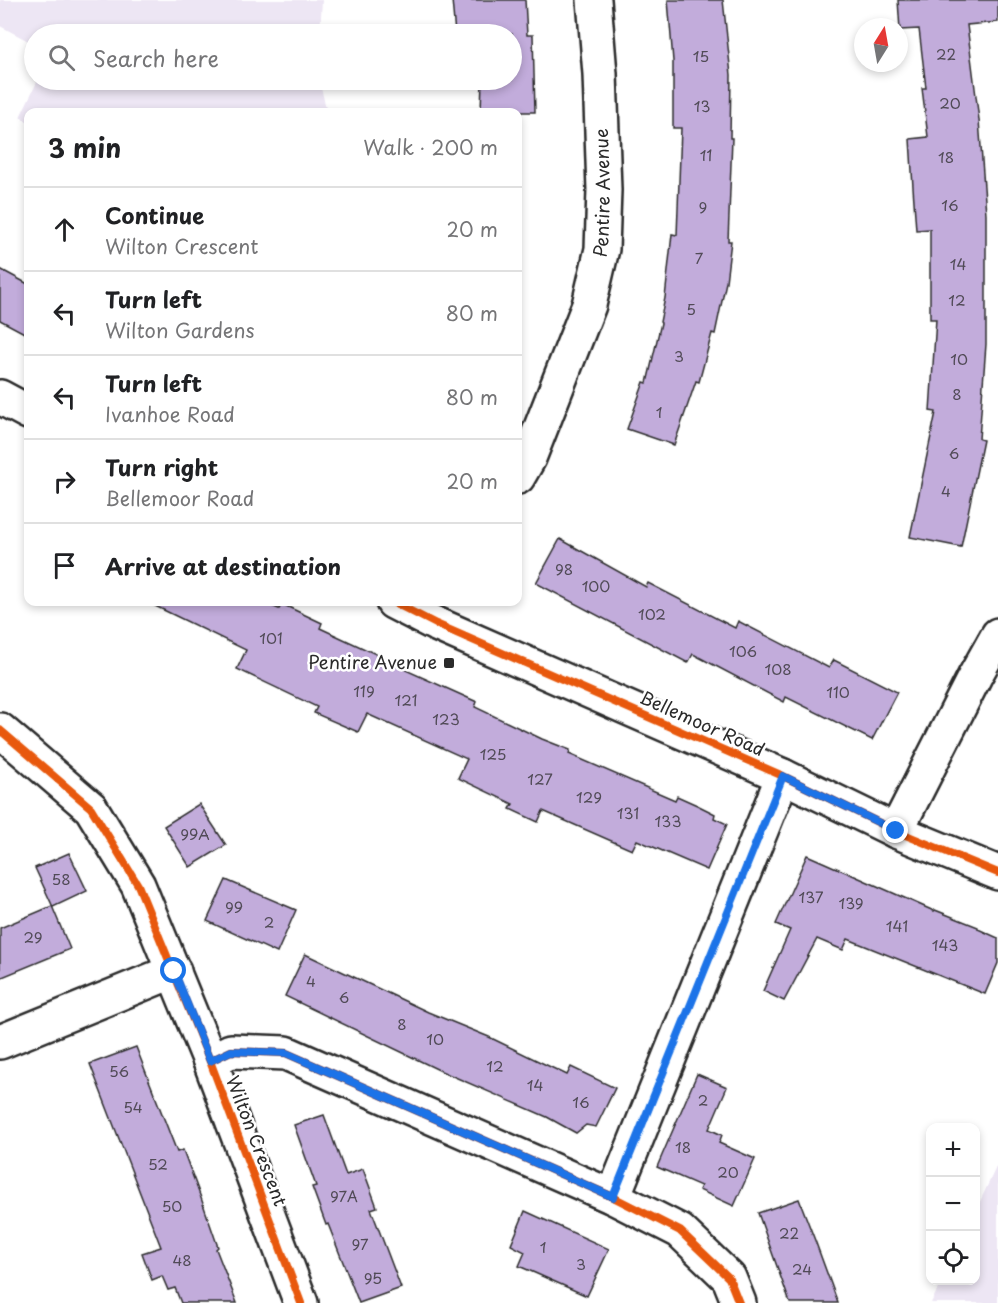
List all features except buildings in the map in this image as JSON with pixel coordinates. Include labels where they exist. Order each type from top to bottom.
[{"type":"street","name":"Pentire Avenue","points":[[522,470],[529,458],[589,305],[602,249],[604,190],[600,74],[594,0]]},
{"type":"street","points":[[0,397],[24,410]]},
{"type":"street","name":"Bellemoor Road","points":[[411,606],[442,613],[896,831],[998,873]]},
{"type":"street","points":[[896,831],[975,676],[998,636]]},
{"type":"street","name":"Wilton Crescent","points":[[0,730],[91,808],[138,885],[210,1061],[301,1303]]},
{"type":"street","points":[[613,1197],[783,776]]},
{"type":"street","points":[[0,1042],[174,971]]},
{"type":"street","points":[[210,1061],[231,1051],[286,1053],[613,1197],[680,1231],[729,1278],[739,1303]]},
{"type":"shaded area","points":[[0,0],[322,0],[321,24],[24,24],[24,39],[0,26]]},
{"type":"shaded area","points":[[33,90],[322,90],[326,108],[24,108]]},
{"type":"shaded area","points":[[998,1163],[998,1303],[931,1303],[940,1285],[980,1285],[980,1201]]},
{"type":"cycle path","points":[[401,606],[436,624],[783,776],[896,831],[998,873]]},
{"type":"cycle path","points":[[0,730],[91,808],[138,885],[210,1061],[301,1303]]},
{"type":"cycle path","points":[[210,1061],[231,1051],[286,1053],[613,1197],[680,1231],[729,1278],[739,1303]]},
{"type":"place","name":"Pentire Avenue","points":[[449,663]]},
{"type":"route","points":[[174,971],[210,1061],[231,1051],[286,1053],[613,1197],[783,776],[896,831]]}]
